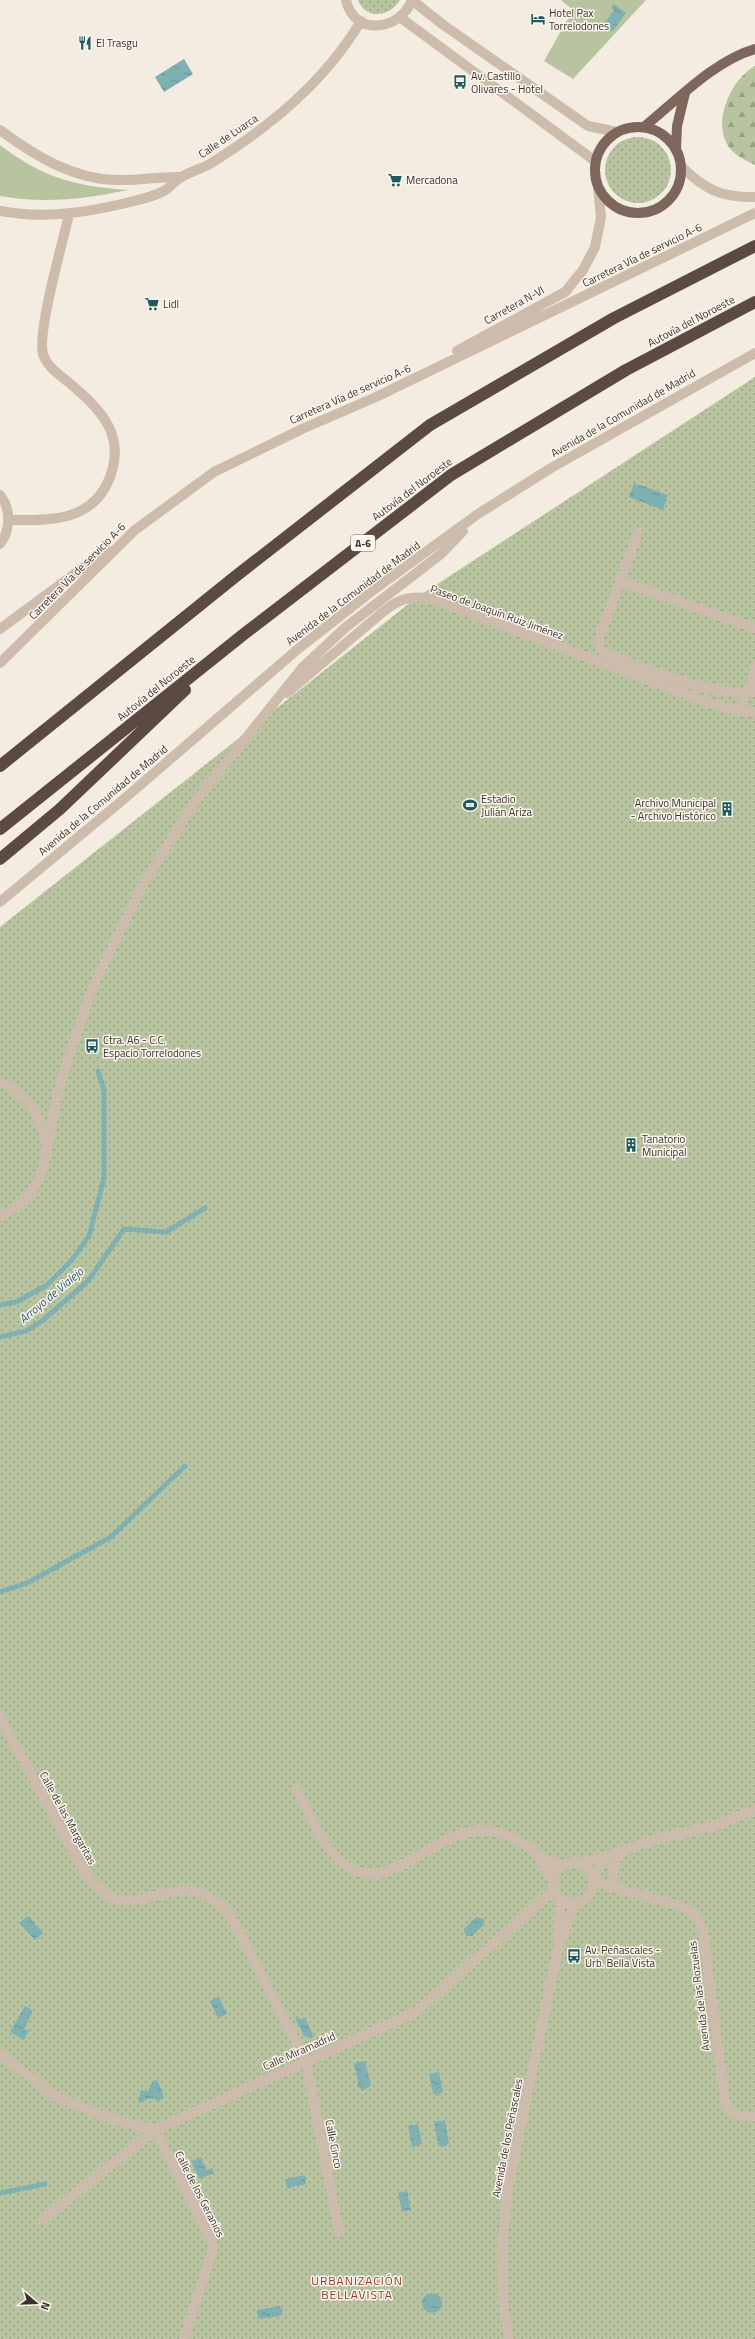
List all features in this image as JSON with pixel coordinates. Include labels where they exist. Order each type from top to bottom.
[{"type":"highway","points":[[0,766],[236,576],[430,425],[614,318],[755,246]]},
{"type":"highway","name":"Autovía del Noroeste","points":[[0,829],[244,634],[451,475],[626,370],[755,302]]},
{"type":"highway","points":[[0,859],[60,809],[244,634]]},
{"type":"main road","points":[[644,127],[685,93],[730,60],[755,49]]},
{"type":"main road","points":[[676,149],[668,139],[656,131],[644,127],[630,127],[617,132],[607,139],[595,162],[594,175],[598,188],[607,200],[619,209],[633,213],[648,212],[662,205],[673,195],[679,181],[681,166],[676,149],[677,126],[685,93]]},
{"type":"street","points":[[346,0],[352,13],[361,21],[371,25],[382,26],[401,18],[412,0],[448,29],[588,126],[617,132]]},
{"type":"street","points":[[401,18],[595,162]]},
{"type":"street","name":"Calle de Luarca","points":[[0,210],[24,215],[69,214],[143,199],[165,191],[181,177],[212,164],[282,112],[327,69],[345,47],[361,21]]},
{"type":"street","points":[[0,130],[33,154],[68,171],[114,180],[181,177]]},
{"type":"street","points":[[681,166],[695,180],[716,193],[737,198],[755,197]]},
{"type":"street","name":"Carretera N-VI","points":[[376,397],[528,310],[565,292],[583,270],[595,247],[601,218],[598,188]]},
{"type":"street","name":"Carretera Vía de servicio A-6","points":[[0,664],[135,530],[214,472],[302,429],[376,397],[755,213]]},
{"type":"street","points":[[9,520],[53,520],[72,516],[90,505],[103,491],[112,473],[115,452],[113,436],[106,419],[92,402],[48,363],[43,354],[43,332],[69,214]]},
{"type":"street","name":"Avenida de la Comunidad de Madrid","points":[[0,902],[124,799],[298,649],[372,591],[478,514],[551,468],[755,353]]},
{"type":"street","points":[[0,495],[5,502],[9,520],[5,538],[0,544]]},
{"type":"street","points":[[0,1216],[15,1208],[28,1196],[38,1181],[44,1165],[46,1147],[58,1092],[73,1043],[95,982],[145,881],[194,803],[302,668],[346,627],[441,554],[478,514]]},
{"type":"street","points":[[0,629],[135,530]]},
{"type":"street","points":[[638,532],[600,636],[598,644],[603,652],[661,674],[714,689],[751,692]]},
{"type":"street","points":[[620,581],[755,628]]},
{"type":"street","name":"Paseo de Joaquín Ruiz Jiménez","points":[[264,715],[384,611],[399,600],[414,596],[430,598],[622,671],[737,710],[755,712]]},
{"type":"street","points":[[737,710],[751,692],[755,666]]},
{"type":"street","points":[[0,1082],[23,1096],[35,1111],[43,1128],[46,1147]]},
{"type":"street","name":"Calle de las Margaritas","points":[[0,1716],[87,1877],[105,1893],[118,1900],[133,1902],[183,1889],[203,1893],[216,1900],[230,1915],[306,2061]]},
{"type":"street","points":[[297,1790],[333,1854],[346,1865],[361,1872],[380,1873],[398,1868],[450,1836],[485,1829],[504,1834],[522,1842],[538,1856],[562,1866],[604,1857],[660,1838],[714,1826],[755,1810]]},
{"type":"street","points":[[614,1888],[612,1867],[621,1850]]},
{"type":"street","points":[[538,1856],[556,1890],[575,1903],[589,1896],[593,1880],[604,1857]]},
{"type":"street","points":[[576,1863],[587,1868],[593,1880]]},
{"type":"street","points":[[556,1890],[555,1875],[562,1866]]},
{"type":"street","name":"Avenida de las Rozuelas","points":[[593,1880],[614,1888],[681,1906],[695,1915],[703,1930],[722,2087],[727,2106],[738,2115],[751,2117],[755,2116]]},
{"type":"street","name":"Calle Miramadrid","points":[[42,2220],[155,2130],[416,2012],[556,1890]]},
{"type":"street","name":"Avenida de los Peñascales","points":[[556,1890],[559,1944]]},
{"type":"street","name":"Avenida de los Peñascales","points":[[509,2339],[504,2311],[502,2248],[508,2188],[559,1944],[575,1903]]},
{"type":"street","points":[[0,2054],[54,2096],[109,2118],[155,2130]]},
{"type":"street","name":"Calle Cinco","points":[[306,2061],[339,2232]]},
{"type":"street","name":"Calle de los Geranios","points":[[155,2130],[214,2246],[184,2339]]},
{"type":"green space","points":[[358,0],[400,0],[391,10],[379,14],[367,11],[362,7]]},
{"type":"green space","points":[[561,0],[646,0],[573,79],[544,61],[573,10]]},
{"type":"green space","points":[[755,66],[755,165],[739,156],[728,146],[723,132],[722,121],[727,100],[733,89],[739,80]]},
{"type":"green space","points":[[638,137],[651,140],[661,147],[668,157],[671,170],[668,183],[661,193],[651,200],[638,203],[625,200],[615,193],[608,183],[605,170],[608,157],[615,147],[625,140]]},
{"type":"green space","points":[[0,145],[45,173],[76,183],[128,190],[80,198],[48,200],[33,200],[0,196]]},
{"type":"green space","points":[[755,377],[755,2339],[0,2339],[0,927],[416,598]]},
{"type":"water","points":[[614,4],[626,13],[613,31],[605,29],[604,24],[614,10],[611,8]]},
{"type":"water","points":[[184,59],[193,74],[164,92],[155,77]]},
{"type":"water","points":[[634,483],[668,495],[663,510],[629,497]]},
{"type":"water","points":[[28,1916],[43,1933],[35,1940],[19,1923]]},
{"type":"water","points":[[476,1917],[484,1919],[484,1925],[472,1936],[466,1936],[464,1929]]},
{"type":"water","points":[[219,1997],[227,2014],[218,2018],[210,2001]]},
{"type":"water","points":[[25,2006],[33,2011],[24,2029],[29,2031],[24,2040],[10,2032]]},
{"type":"water","points":[[298,2016],[299,2019],[305,2018],[314,2037],[310,2038],[304,2036],[295,2017]]},
{"type":"water","points":[[365,2061],[371,2085],[364,2090],[359,2088],[354,2063]]},
{"type":"water","points":[[439,2072],[443,2091],[438,2096],[433,2093],[429,2074]]},
{"type":"water","points":[[156,2080],[158,2081],[164,2098],[159,2101],[151,2098],[138,2103],[141,2090],[148,2092],[152,2082]]},
{"type":"water","points":[[445,2120],[449,2143],[443,2147],[438,2145],[434,2122]]},
{"type":"water","points":[[418,2124],[422,2144],[412,2147],[408,2126]]},
{"type":"water","points":[[201,2157],[206,2170],[212,2168],[214,2173],[199,2179],[191,2161]]},
{"type":"water","points":[[305,2175],[306,2184],[287,2188],[285,2179]]},
{"type":"water","points":[[407,2191],[411,2210],[402,2212],[398,2193]]},
{"type":"water","points":[[432,2293],[439,2296],[442,2303],[439,2310],[432,2313],[425,2310],[422,2303],[425,2296]]},
{"type":"water","points":[[279,2306],[283,2310],[280,2316],[258,2319],[257,2310]]},
{"type":"waterway","points":[[0,1305],[16,1302],[47,1285],[72,1260],[89,1236],[104,1178],[104,1090],[98,1071]]},
{"type":"waterway","name":"Arroyo de Vialejo","points":[[0,1337],[26,1331],[42,1321],[88,1281],[124,1229],[166,1232],[205,1208]]},
{"type":"waterway","points":[[0,1592],[27,1583],[111,1537],[185,1466]]},
{"type":"waterway","points":[[0,2193],[45,2184]]},
{"type":"place","name":"Hotel Pax Torrelodones","points":[[538,19]]},
{"type":"place","name":"El Trasgu","points":[[85,43]]},
{"type":"place","name":"Av. Castillo Olivares - Hotel","points":[[460,82]]},
{"type":"place","name":"Mercadona","points":[[395,180]]},
{"type":"place","name":"Lidl","points":[[152,304]]},
{"type":"place","name":"Estadio Julián Ariza","points":[[470,805]]},
{"type":"place","name":"Archivo Municipal - Archivo Histórico","points":[[727,809]]},
{"type":"place","name":"Ctra. A6 - C.C. Espacio Torrelodones","points":[[92,1046]]},
{"type":"place","name":"Tanatorio Municipal","points":[[631,1145]]},
{"type":"place","name":"Av. Peñascales - Urb. Bella Vista","points":[[574,1956]]},
{"type":"district","name":"URBANIZACIÓN BELLAVISTA","points":[[357,2287]]}]
